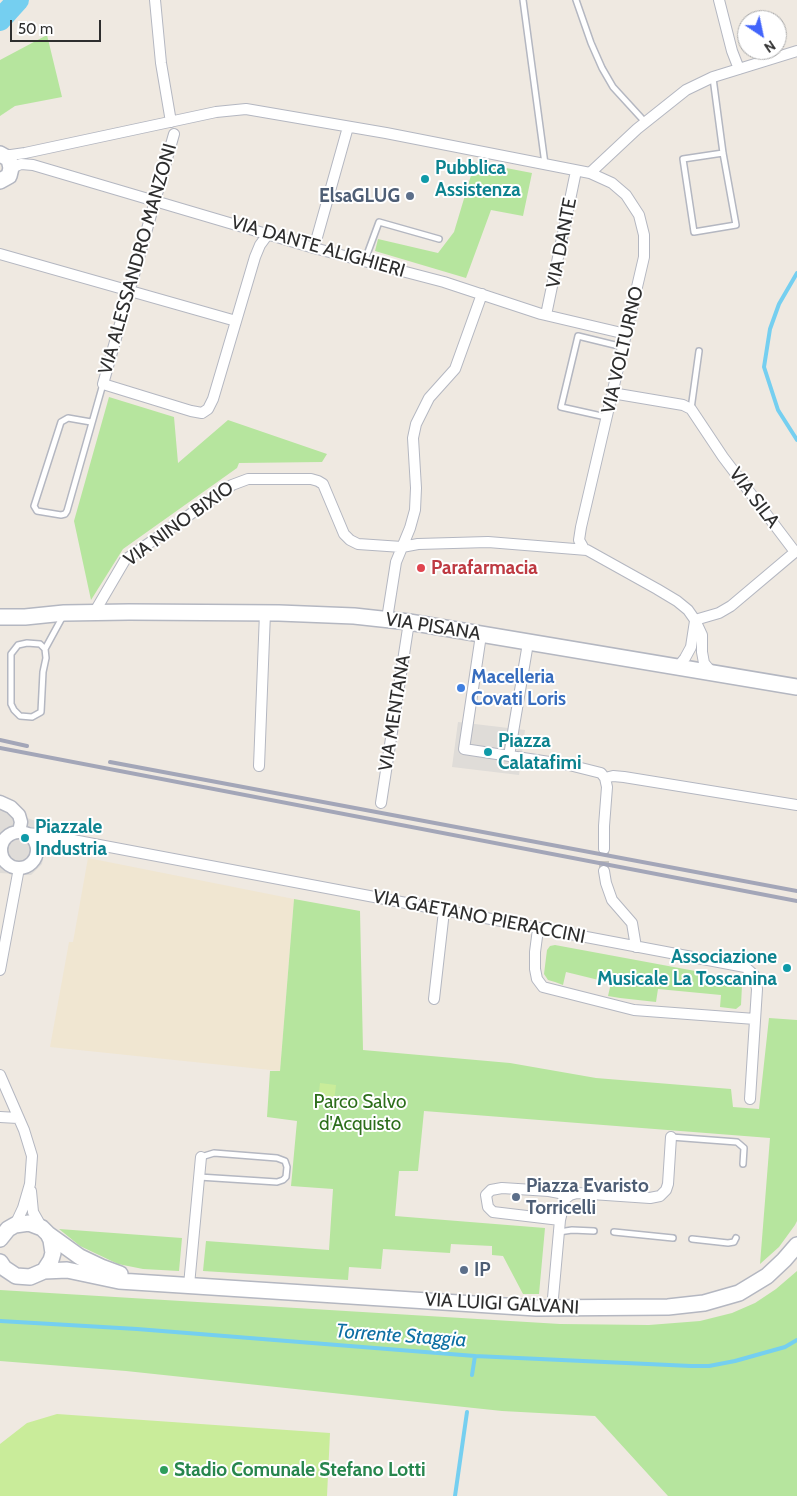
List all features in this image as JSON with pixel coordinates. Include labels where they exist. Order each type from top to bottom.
[{"type":"main road","points":[[0,195],[9,159],[1,154]]},
{"type":"main road","name":"VIA PISANA","points":[[0,606],[64,613]]},
{"type":"main road","name":"VIA PISANA","points":[[0,617],[25,617],[64,613],[344,615],[409,622],[797,687]]},
{"type":"main road","name":"VIA LUIGI GALVANI","points":[[15,1225],[29,1223],[45,1231],[88,1261],[138,1281]]},
{"type":"main road","points":[[1,1236],[15,1225]]},
{"type":"main road","points":[[44,1271],[53,1253],[51,1240],[45,1231]]},
{"type":"main road","name":"VIA LUIGI GALVANI","points":[[1,1266],[9,1273],[23,1278],[44,1271],[67,1270],[111,1280],[552,1309],[668,1306],[712,1302],[733,1295],[758,1282],[776,1269],[797,1246]]},
{"type":"street","points":[[155,0],[161,63],[171,122]]},
{"type":"street","points":[[719,0],[732,51],[739,69]]},
{"type":"street","points":[[590,173],[645,122],[686,90],[713,77],[797,51]]},
{"type":"street","name":"VIA VOLTURNO","points":[[1,154],[19,154],[240,109],[256,110],[590,173],[608,180],[623,192],[634,206],[643,229],[645,248],[644,261],[580,530],[580,542],[584,549]]},
{"type":"street","points":[[314,248],[348,127]]},
{"type":"street","name":"VIA ALESSANDRO MANZONI","points":[[103,384],[174,134]]},
{"type":"street","name":"VIA DANTE ALIGHIERI","points":[[5,176],[19,164],[29,164],[314,248],[365,260],[482,294],[546,315],[626,334]]},
{"type":"street","name":"VIA DANTE","points":[[546,315],[576,171]]},
{"type":"street","points":[[103,384],[191,411],[204,412],[208,409],[257,252],[268,234]]},
{"type":"street","points":[[0,254],[236,321]]},
{"type":"street","points":[[388,619],[395,566],[415,510],[416,488],[413,444],[416,424],[429,398],[456,369],[482,294]]},
{"type":"street","points":[[612,393],[692,408]]},
{"type":"street","name":"VIA SILA","points":[[692,408],[717,449],[796,552],[730,606],[716,614],[696,620]]},
{"type":"street","name":"VIA NINO BIXIO","points":[[94,613],[125,560],[218,494],[244,480],[306,478],[318,481],[326,490],[344,534],[350,540],[363,545],[402,546]]},
{"type":"street","points":[[402,546],[473,541],[584,549],[677,601],[688,610],[696,620],[702,635],[703,660],[714,674]]},
{"type":"street","points":[[0,611],[26,609]]},
{"type":"street","points":[[259,766],[265,613]]},
{"type":"street","points":[[677,668],[691,647],[696,620]]},
{"type":"street","name":"VIA MENTANA","points":[[381,803],[409,622]]},
{"type":"street","points":[[481,634],[464,749],[596,770],[605,778],[607,792],[604,849]]},
{"type":"street","points":[[509,756],[528,643]]},
{"type":"street","points":[[605,778],[613,776],[624,777],[797,805]]},
{"type":"street","points":[[0,802],[11,807],[19,815],[21,822],[13,834],[4,840],[0,852],[9,865],[19,868],[33,860],[36,849],[35,843],[29,836],[13,834]]},
{"type":"street","name":"VIA GAETANO PIERACCINI","points":[[13,834],[50,834],[78,841],[538,929],[738,965],[754,975],[757,982],[750,1099]]},
{"type":"street","name":"VIA GAETANO PIERACCINI","points":[[35,843],[78,841]]},
{"type":"street","points":[[0,970],[19,868]]},
{"type":"street","points":[[604,871],[612,900],[632,923],[636,947]]},
{"type":"street","points":[[434,999],[444,911]]},
{"type":"street","points":[[538,929],[535,969],[537,979],[543,987],[634,1010],[756,1019]]},
{"type":"street","points":[[0,1075],[31,1152],[30,1184],[34,1212],[45,1231]]},
{"type":"street","points":[[0,1117],[18,1118]]},
{"type":"street","points":[[560,1220],[493,1212],[488,1207],[486,1194],[491,1190],[502,1188],[549,1191],[570,1195],[582,1192],[650,1198],[660,1196],[666,1190],[668,1184],[671,1137]]},
{"type":"street","points":[[189,1285],[200,1156]]},
{"type":"street","points":[[15,1225],[23,1208],[30,1184]]},
{"type":"street","points":[[552,1309],[563,1201],[570,1195]]},
{"type":"lane","points":[[523,0],[545,165]]},
{"type":"lane","points":[[576,0],[602,68],[613,87],[645,122]]},
{"type":"lane","points":[[713,77],[723,153],[736,225],[694,232],[683,159],[723,153]]},
{"type":"lane","points":[[365,260],[379,222],[439,239]]},
{"type":"lane","points":[[607,418],[562,407],[578,336],[623,346]]},
{"type":"lane","points":[[692,408],[699,350]]},
{"type":"lane","points":[[91,422],[68,418],[61,422],[34,506],[37,511],[65,514],[67,511],[103,384]]},
{"type":"lane","points":[[44,649],[40,644],[27,642],[18,645],[12,651],[12,704],[14,710],[20,716],[32,717],[41,712],[43,672],[46,658],[44,649],[60,625],[64,613]]},
{"type":"lane","points":[[671,1137],[737,1142],[744,1148],[743,1164]]},
{"type":"lane","points":[[199,1177],[277,1182],[283,1180],[286,1175],[287,1165],[280,1158],[214,1153],[200,1156]]},
{"type":"lane","points":[[559,1232],[594,1230]]},
{"type":"lane","points":[[614,1232],[673,1238]]},
{"type":"lane","points":[[692,1239],[728,1243],[734,1242],[736,1238]]},
{"type":"shaded area","name":"Piazza Calatafimi","points":[[458,722],[525,730],[519,775],[452,767]]},
{"type":"shaded area","name":"Piazzale Industria","points":[[0,809],[51,826],[49,851],[44,853],[42,864],[31,875],[0,873]]},
{"type":"shaded area","points":[[88,858],[294,899],[280,1071],[50,1047],[69,942],[73,942]]},
{"type":"green space","points":[[47,35],[62,97],[15,106],[0,116],[0,60]]},
{"type":"green space","points":[[475,162],[532,173],[523,216],[491,210],[466,278],[375,251],[378,239],[438,253],[454,232]]},
{"type":"green space","points":[[109,397],[174,417],[178,463],[228,420],[327,454],[322,462],[239,463],[237,468],[123,549],[91,600],[74,521]]},
{"type":"green space","name":"Parco Salvo d'Acquisto","points":[[294,899],[360,911],[363,1050],[510,1063],[596,1078],[731,1089],[733,1107],[759,1109],[769,1018],[797,1020],[797,1221],[795,1225],[779,1247],[760,1264],[770,1138],[424,1111],[418,1171],[399,1171],[395,1216],[545,1228],[539,1294],[523,1294],[503,1256],[492,1255],[492,1246],[451,1244],[450,1253],[383,1249],[381,1269],[349,1267],[348,1280],[203,1271],[206,1241],[329,1250],[333,1189],[291,1186],[297,1121],[267,1117],[270,1071],[280,1071]]},
{"type":"green space","points":[[555,945],[733,978],[742,985],[741,1005],[736,1009],[720,1007],[721,995],[658,989],[656,1002],[608,996],[611,983],[566,972],[563,985],[548,980],[544,974],[547,950],[550,946]]},
{"type":"green space","points":[[320,1083],[336,1085],[334,1102],[318,1100]]},
{"type":"green space","points":[[59,1229],[182,1238],[179,1271],[143,1269],[118,1264],[80,1246]]},
{"type":"green space","points":[[797,1271],[797,1496],[668,1496],[595,1416],[502,1411],[126,1371],[0,1361],[0,1290],[560,1324],[649,1325],[700,1321],[732,1313],[755,1303],[776,1289]]},
{"type":"green space","name":"Stadio Comunale Stefano Lotti","points":[[57,1414],[330,1433],[327,1496],[0,1496],[0,1444],[27,1423]]},
{"type":"waterway","points":[[0,20],[18,0]]},
{"type":"waterway","name":"Torrente Staggia","points":[[797,273],[779,304],[770,329],[764,367],[778,410],[797,440]]},
{"type":"waterway","name":"Torrente Staggia","points":[[0,1321],[137,1329],[475,1356],[691,1366],[709,1366],[735,1361],[785,1347],[797,1340]]},
{"type":"waterway","points":[[472,1375],[475,1356]]},
{"type":"waterway","points":[[455,1496],[467,1412]]},
{"type":"tunnel","points":[[604,849],[604,871]]},
{"type":"railway","points":[[0,740],[27,746]]},
{"type":"railway","points":[[0,748],[797,901]]},
{"type":"railway","points":[[110,762],[797,891]]},
{"type":"place","name":"Pubblica Assistenza","points":[[425,179]]},
{"type":"place","name":"ElsaGLUG","points":[[410,196]]},
{"type":"place","name":"Parafarmacia","points":[[421,568]]},
{"type":"place","name":"Macelleria Covati Loris","points":[[461,688]]},
{"type":"place","name":"Piazza Calatafimi","points":[[488,752]]},
{"type":"place","name":"Piazzale Industria","points":[[25,838]]},
{"type":"place","name":"Associazione Musicale La Toscanina","points":[[787,968]]},
{"type":"place","name":"Piazza Evaristo Torricelli","points":[[516,1197]]},
{"type":"place","name":"IP","points":[[464,1270]]},
{"type":"place","name":"Stadio Comunale Stefano Lotti","points":[[164,1470]]}]
